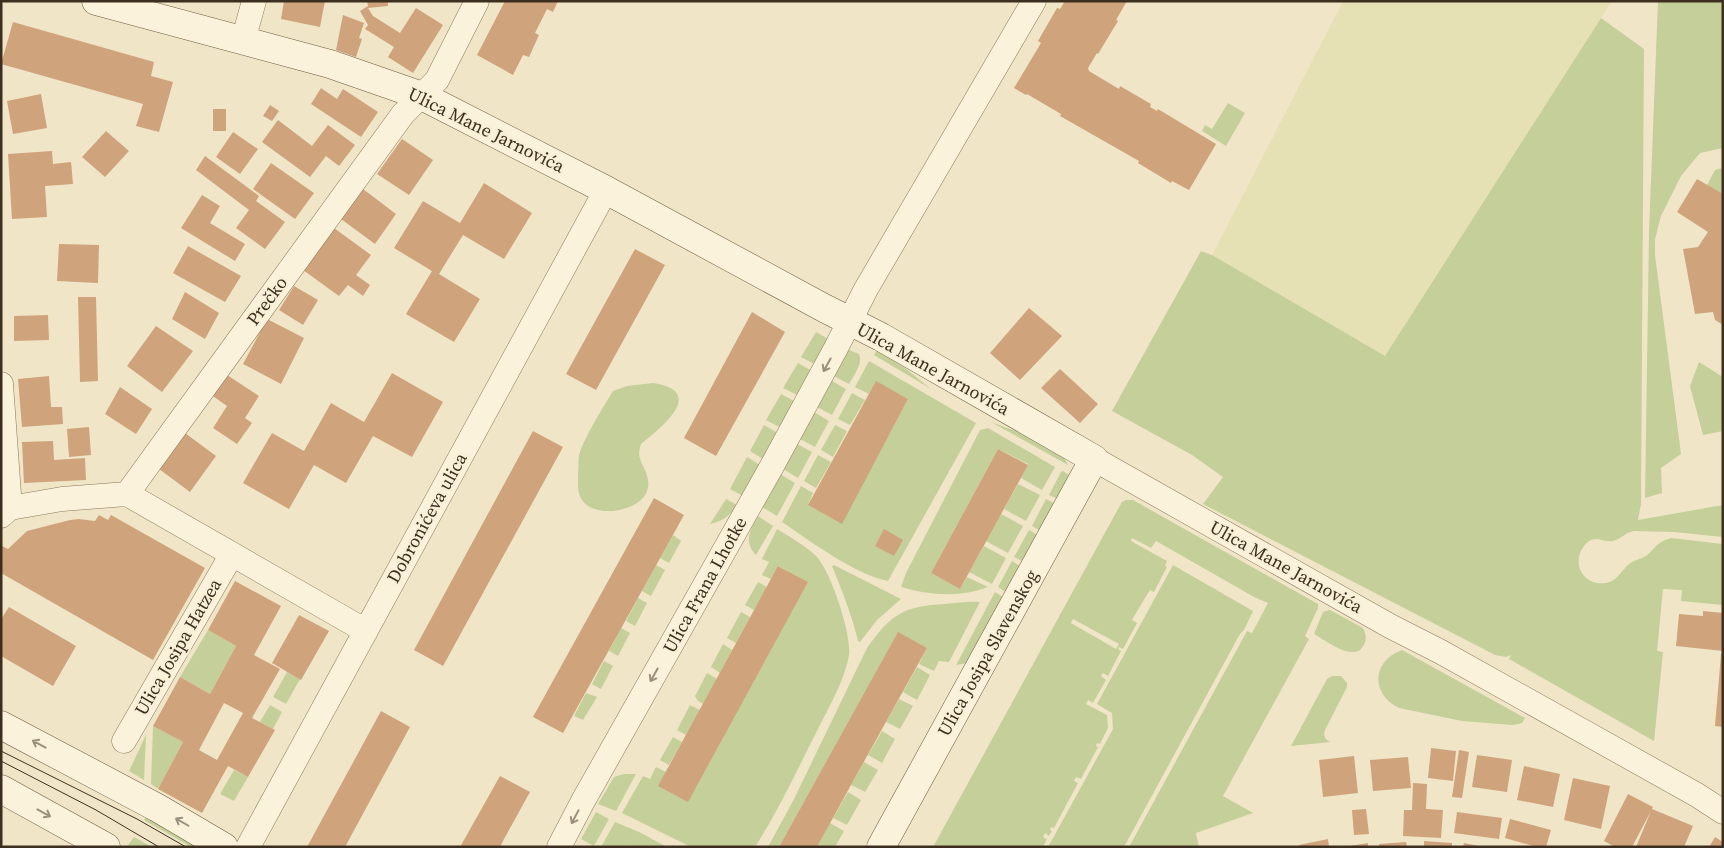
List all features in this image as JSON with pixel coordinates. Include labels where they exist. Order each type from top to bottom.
[{"type":"street","name":"Ulica Mane Jarnovića","points":[[96,1],[330,64],[422,96],[606,190],[849,322],[881,337],[1383,622],[1441,652],[1681,786],[1723,812]]},
{"type":"street","points":[[243,40],[254,1]]},
{"type":"street","name":"Prečko","points":[[127,494],[403,114],[437,80],[477,1]]},
{"type":"street","name":"Ulica Mane Jarnovića","points":[[849,322],[866,288],[1034,1]]},
{"type":"street","name":"Dobronićeva ulica","points":[[248,847],[606,190]]},
{"type":"street","name":"Ulica Frana Lhotke","points":[[559,847],[772,466],[849,322]]},
{"type":"street","points":[[1,384],[6,512],[62,499],[127,494],[366,631]]},
{"type":"street","name":"Ulica Josipa Slavenskog","points":[[881,847],[1094,459]]},
{"type":"street","name":"Ulica Josipa Hatzea","points":[[124,741],[232,554]]},
{"type":"street","points":[[1,725],[156,807],[224,847]]},
{"type":"street","points":[[1,790],[106,847]]},
{"type":"shaded area","points":[[1343,1],[1612,1],[1385,356],[1212,255]]},
{"type":"green space","points":[[1658,1],[1723,1],[1723,148],[1700,153],[1681,176],[1661,216],[1655,239],[1655,255],[1681,454],[1661,468],[1662,493],[1645,498],[1649,232]]},
{"type":"green space","points":[[1601,18],[1644,49],[1641,504],[1638,520],[1723,505],[1723,537],[1674,532],[1634,531],[1613,541],[1591,540],[1582,549],[1579,556],[1580,570],[1584,576],[1590,581],[1606,583],[1616,578],[1631,563],[1646,556],[1659,544],[1671,538],[1723,544],[1723,605],[1681,601],[1682,590],[1663,589],[1657,651],[1663,652],[1654,741],[1509,659],[1511,655],[1506,657],[1495,655],[1203,504],[1223,477],[1192,455],[1112,411],[1201,251],[1212,255],[1385,356]]},
{"type":"green space","points":[[1228,103],[1245,113],[1226,146],[1202,131],[1205,125],[1212,129]]},
{"type":"green space","points":[[1723,168],[1723,198],[1706,187],[1715,170]]},
{"type":"green space","points":[[816,332],[830,340],[816,365],[801,357]]},
{"type":"green space","points":[[849,350],[859,354],[860,362],[849,384],[834,376]]},
{"type":"green space","points":[[877,350],[905,368],[931,389],[874,355]]},
{"type":"green space","points":[[869,361],[976,423],[888,581],[875,578],[848,565],[782,522],[801,486],[813,493],[808,505],[841,523],[908,399],[876,382],[869,394],[855,387]]},
{"type":"green space","points":[[1699,362],[1723,377],[1723,431],[1703,435],[1690,386]]},
{"type":"green space","points":[[798,363],[812,371],[799,396],[783,388]]},
{"type":"green space","points":[[832,381],[846,389],[832,415],[817,407]]},
{"type":"green space","points":[[653,383],[669,387],[677,394],[679,402],[668,420],[641,444],[639,455],[648,481],[647,491],[636,504],[627,508],[606,511],[596,510],[582,500],[578,488],[579,455],[589,431],[613,391],[627,386]]},
{"type":"green space","points":[[852,393],[865,400],[850,425],[838,419]]},
{"type":"green space","points":[[781,394],[796,402],[781,428],[766,420]]},
{"type":"green space","points":[[814,412],[829,421],[815,447],[800,439]]},
{"type":"green space","points":[[991,422],[1032,437],[1062,454],[1068,465]]},
{"type":"green space","points":[[764,425],[779,434],[765,460],[750,451]]},
{"type":"green space","points":[[835,425],[847,431],[833,457],[821,450]]},
{"type":"green space","points":[[988,428],[1055,467],[1042,490],[1021,478],[1028,464],[998,449],[931,573],[960,589],[967,577],[988,587],[966,593],[944,594],[922,592],[901,587],[906,573],[980,430]]},
{"type":"green space","points":[[797,444],[812,452],[798,478],[783,469]]},
{"type":"green space","points":[[818,455],[831,462],[816,488],[804,481]]},
{"type":"green space","points":[[747,457],[762,466],[745,497],[730,489]]},
{"type":"green space","points":[[1063,471],[1069,475],[1070,480],[1062,501],[1049,495]]},
{"type":"green space","points":[[780,474],[795,483],[777,516],[762,507]]},
{"type":"green space","points":[[1018,484],[1040,495],[1026,521],[1004,509]]},
{"type":"green space","points":[[726,499],[737,505],[726,518],[710,524]]},
{"type":"green space","points":[[1046,499],[1059,506],[1044,533],[1032,526]]},
{"type":"green space","points":[[1133,500],[1318,604],[1318,608],[1305,636],[1309,639],[1223,796],[1253,813],[1196,833],[1199,847],[1129,847],[1247,631],[1252,633],[1268,603],[1254,597],[1156,541],[1151,548],[1132,538],[1131,541],[1167,561],[1165,566],[1167,567],[1154,592],[1150,590],[1133,618],[1132,620],[1137,623],[1123,649],[1119,647],[1118,649],[1121,651],[1108,676],[1103,673],[1101,676],[1106,680],[1093,703],[1088,700],[1086,704],[1107,715],[1108,728],[1100,744],[1097,743],[1096,746],[1098,747],[1081,779],[1076,777],[1074,781],[1078,783],[1054,828],[1051,827],[1050,830],[1052,831],[1049,836],[1045,833],[1043,837],[1047,839],[1043,847],[933,847],[1118,509],[1122,502]],"holes":[[[1073,619],[1119,644],[1116,649],[1071,623]]]},
{"type":"green space","points":[[1001,514],[1023,526],[1008,553],[986,541]]},
{"type":"green space","points":[[758,516],[773,526],[756,555],[750,545],[749,536]]},
{"type":"green space","points":[[777,529],[802,544],[815,555],[827,573],[844,618],[849,645],[847,664],[829,708],[781,802],[755,847],[691,847],[622,813],[643,776],[650,779],[656,767],[666,772],[807,582],[779,566],[771,579],[762,575],[769,562],[762,559]]},
{"type":"green space","points":[[1029,530],[1041,537],[1026,563],[1014,557]]},
{"type":"green space","points":[[673,535],[681,541],[669,563],[660,558]]},
{"type":"green space","points":[[984,546],[1006,558],[992,584],[969,572]]},
{"type":"green space","points":[[1012,561],[1023,568],[1009,594],[998,587]]},
{"type":"green space","points":[[656,565],[665,570],[651,596],[642,591]]},
{"type":"green space","points":[[834,565],[901,599],[877,620],[860,642],[858,641],[850,612],[832,566]]},
{"type":"green space","points":[[1173,565],[1253,611],[1124,847],[1048,847],[1113,729],[1112,713],[1097,704]]},
{"type":"green space","points":[[758,582],[767,587],[754,610],[745,605]]},
{"type":"green space","points":[[995,592],[1006,599],[967,663],[956,665]]},
{"type":"green space","points":[[638,598],[647,603],[635,626],[626,621]]},
{"type":"green space","points":[[980,602],[949,662],[939,661],[934,671],[919,664],[927,648],[898,633],[779,847],[768,847],[794,799],[867,648],[876,636],[891,620],[909,610],[931,605]]},
{"type":"green space","points":[[1330,610],[1363,628],[1366,639],[1360,650],[1349,652],[1343,650],[1314,634],[1323,612]]},
{"type":"green space","points":[[741,612],[750,617],[736,643],[727,638]]},
{"type":"green space","points":[[621,628],[630,633],[618,656],[609,651]]},
{"type":"green space","points":[[208,630],[236,646],[210,694],[180,677]]},
{"type":"green space","points":[[723,644],[732,650],[720,673],[711,667]]},
{"type":"green space","points":[[1402,650],[1525,718],[1522,723],[1513,725],[1462,721],[1399,708],[1383,695],[1378,678],[1380,669],[1385,662],[1392,655]]},
{"type":"green space","points":[[604,661],[613,666],[601,689],[592,684]]},
{"type":"green space","points":[[917,667],[930,675],[917,700],[903,692]]},
{"type":"green space","points":[[287,672],[300,679],[286,704],[273,697]]},
{"type":"green space","points":[[707,673],[717,679],[703,704],[695,696]]},
{"type":"green space","points":[[1332,676],[1341,676],[1347,683],[1347,687],[1325,730],[1325,738],[1331,742],[1291,746],[1327,679]]},
{"type":"green space","points":[[586,693],[597,697],[583,720],[574,716]]},
{"type":"green space","points":[[899,699],[913,706],[900,729],[886,722]]},
{"type":"green space","points":[[270,705],[282,712],[273,729],[260,722]]},
{"type":"green space","points":[[690,705],[700,710],[686,735],[677,730]]},
{"type":"green space","points":[[153,726],[183,742],[158,789],[151,784]]},
{"type":"green space","points":[[882,731],[895,739],[882,763],[868,755]]},
{"type":"green space","points":[[146,735],[144,780],[129,771]]},
{"type":"green space","points":[[673,737],[682,742],[669,765],[660,760]]},
{"type":"green space","points":[[864,762],[878,770],[865,792],[851,785]]},
{"type":"green space","points":[[234,770],[248,777],[234,801],[220,794]]},
{"type":"green space","points":[[624,774],[636,774],[616,811],[598,804],[614,777]]},
{"type":"green space","points":[[848,792],[861,800],[847,825],[833,818]]},
{"type":"green space","points":[[596,812],[609,819],[594,846],[581,839]]},
{"type":"green space","points":[[148,814],[203,847],[191,847],[144,820]]},
{"type":"green space","points":[[615,822],[667,847],[630,847],[626,845],[625,847],[601,847]]},
{"type":"green space","points":[[830,823],[844,831],[835,847],[817,847]]},
{"type":"green space","points":[[134,837],[152,847],[131,847],[128,845]]},
{"type":"building","points":[[284,1],[325,1],[320,27],[281,19]]},
{"type":"building","points":[[367,1],[388,1],[388,6],[368,8],[373,16],[400,33],[416,8],[443,25],[413,73],[388,57],[394,47],[365,29],[368,25],[360,11],[368,6]]},
{"type":"building","points":[[505,1],[558,1],[553,12],[547,9],[535,33],[539,35],[529,57],[523,55],[513,75],[477,55]]},
{"type":"building","points":[[1065,1],[1127,1],[1116,20],[1118,21],[1088,68],[1089,71],[1119,89],[1120,86],[1151,104],[1150,107],[1157,111],[1158,109],[1216,144],[1189,190],[1172,181],[1171,183],[1138,163],[1139,161],[1014,88],[1041,43],[1038,41],[1057,8],[1060,9]]},
{"type":"building","points":[[343,15],[364,23],[359,38],[362,39],[356,57],[336,50]]},
{"type":"building","points":[[13,22],[154,62],[151,76],[173,82],[159,132],[136,126],[143,104],[1,64]]},
{"type":"building","points":[[321,88],[337,99],[343,89],[378,112],[361,137],[311,104]]},
{"type":"building","points":[[41,94],[47,128],[13,134],[7,101]]},
{"type":"building","points":[[270,105],[279,111],[272,121],[263,116]]},
{"type":"building","points":[[213,109],[226,109],[226,131],[213,131]]},
{"type":"building","points":[[278,120],[312,146],[328,125],[355,145],[339,166],[326,156],[310,177],[262,142]]},
{"type":"building","points":[[106,131],[129,151],[105,177],[82,157]]},
{"type":"building","points":[[233,132],[258,149],[240,174],[216,157]]},
{"type":"building","points":[[402,139],[433,160],[409,195],[377,174]]},
{"type":"building","points":[[52,151],[53,164],[71,162],[73,184],[45,186],[47,217],[12,219],[8,154]]},
{"type":"building","points":[[205,156],[259,196],[256,201],[285,222],[265,249],[236,228],[249,210],[196,170]]},
{"type":"building","points":[[271,163],[314,193],[295,219],[253,189]]},
{"type":"building","points":[[1697,179],[1723,194],[1723,325],[1715,320],[1713,312],[1695,314],[1683,249],[1698,247],[1708,232],[1677,212]]},
{"type":"building","points":[[484,183],[532,213],[504,259],[463,235],[439,274],[480,299],[454,342],[406,314],[432,271],[394,248],[423,201],[460,223]]},
{"type":"building","points":[[363,189],[396,214],[375,244],[341,219]]},
{"type":"building","points":[[202,195],[220,206],[210,223],[245,244],[235,261],[181,228]]},
{"type":"building","points":[[334,228],[371,255],[356,275],[370,285],[363,296],[348,285],[339,296],[303,270]]},
{"type":"building","points":[[59,244],[99,245],[98,283],[57,281]]},
{"type":"building","points":[[188,246],[241,276],[225,302],[173,273]]},
{"type":"building","points":[[635,249],[665,265],[596,390],[566,374]]},
{"type":"building","points":[[294,286],[318,300],[303,325],[279,310]]},
{"type":"building","points":[[185,292],[219,313],[205,339],[172,319]]},
{"type":"building","points":[[78,297],[96,297],[98,381],[80,382]]},
{"type":"building","points":[[1029,308],[1062,336],[1020,380],[990,353]]},
{"type":"building","points":[[752,312],[785,332],[716,456],[684,438]]},
{"type":"building","points":[[48,315],[49,340],[14,341],[14,316]]},
{"type":"building","points":[[267,319],[304,338],[281,384],[243,364]]},
{"type":"building","points":[[156,326],[193,351],[162,392],[127,366]]},
{"type":"building","points":[[1060,369],[1098,404],[1080,423],[1041,388]]},
{"type":"building","points":[[224,373],[259,396],[245,418],[252,423],[237,444],[213,428],[227,406],[210,394]]},
{"type":"building","points":[[392,373],[443,402],[412,457],[373,436],[346,483],[314,465],[289,509],[243,483],[272,433],[304,451],[331,403],[364,422]]},
{"type":"building","points":[[49,376],[51,407],[62,407],[63,424],[22,427],[18,379]]},
{"type":"building","points":[[876,381],[908,399],[842,524],[808,505]]},
{"type":"building","points":[[120,387],[152,409],[136,434],[105,414]]},
{"type":"building","points":[[89,427],[91,455],[69,457],[67,429]]},
{"type":"building","points":[[181,430],[216,456],[190,492],[155,466]]},
{"type":"building","points":[[533,431],[563,447],[443,666],[414,650]]},
{"type":"building","points":[[53,441],[54,460],[85,458],[86,480],[24,483],[22,442]]},
{"type":"building","points":[[998,449],[1028,465],[960,589],[931,573]]},
{"type":"building","points":[[654,498],[684,515],[563,733],[533,717]]},
{"type":"building","points":[[99,515],[108,520],[111,515],[205,568],[153,660],[1,573],[2,546],[8,549],[27,531],[70,520],[95,521]]},
{"type":"building","points":[[884,529],[903,540],[894,556],[875,546]]},
{"type":"building","points":[[778,566],[808,582],[688,802],[658,786]]},
{"type":"building","points":[[235,581],[281,606],[254,655],[280,669],[252,718],[275,730],[248,777],[228,766],[202,813],[158,789],[183,742],[153,726],[180,677],[210,694],[236,646],[208,630]],"holes":[[[224,703],[243,713],[217,760],[199,750]]]},
{"type":"building","points":[[9,607],[76,646],[53,686],[1,656],[1,619]]},
{"type":"building","points":[[1703,611],[1723,613],[1723,651],[1676,646],[1679,614],[1703,616]]},
{"type":"building","points":[[299,615],[329,631],[301,680],[272,663]]},
{"type":"building","points":[[898,632],[927,648],[817,847],[779,847]]},
{"type":"building","points":[[1721,654],[1723,654],[1723,727],[1715,726]]},
{"type":"building","points":[[381,711],[410,727],[345,847],[307,847]]},
{"type":"building","points":[[1431,748],[1456,751],[1453,781],[1428,778]]},
{"type":"building","points":[[1459,750],[1469,752],[1462,798],[1452,797]]},
{"type":"building","points":[[1477,755],[1512,760],[1507,792],[1472,787]]},
{"type":"building","points":[[1354,756],[1358,793],[1323,797],[1319,760]]},
{"type":"building","points":[[1408,757],[1411,788],[1373,791],[1370,760]]},
{"type":"building","points":[[1524,766],[1560,774],[1553,807],[1517,800]]},
{"type":"building","points":[[500,776],[530,792],[500,847],[460,847]]},
{"type":"building","points":[[1573,778],[1610,786],[1601,829],[1564,820]]},
{"type":"building","points":[[1413,783],[1427,784],[1426,809],[1443,810],[1441,838],[1403,836],[1404,810],[1412,810]]},
{"type":"building","points":[[1628,794],[1653,807],[1652,809],[1693,826],[1684,847],[1636,847],[1651,811],[1632,847],[1615,847],[1604,841]]},
{"type":"building","points":[[1366,809],[1369,834],[1354,835],[1352,810]]},
{"type":"building","points":[[1457,812],[1502,818],[1499,839],[1454,833]]},
{"type":"building","points":[[1510,819],[1551,830],[1546,847],[1537,847],[1505,838]]},
{"type":"building","points":[[1715,837],[1723,842],[1723,847],[1709,847]]},
{"type":"building","points":[[1328,839],[1329,847],[1299,847],[1299,845]]},
{"type":"building","points":[[1424,841],[1452,843],[1452,847],[1424,847]]},
{"type":"building","points":[[1406,842],[1407,847],[1379,847],[1379,844]]},
{"type":"building","points":[[1368,843],[1368,847],[1350,847],[1350,846]]},
{"type":"building","points":[[1464,843],[1479,846],[1479,847],[1463,847]]},
{"type":"tram line","points":[[1,751],[137,819],[186,847]]},
{"type":"tram line","points":[[1,761],[96,810],[159,847]]}]
